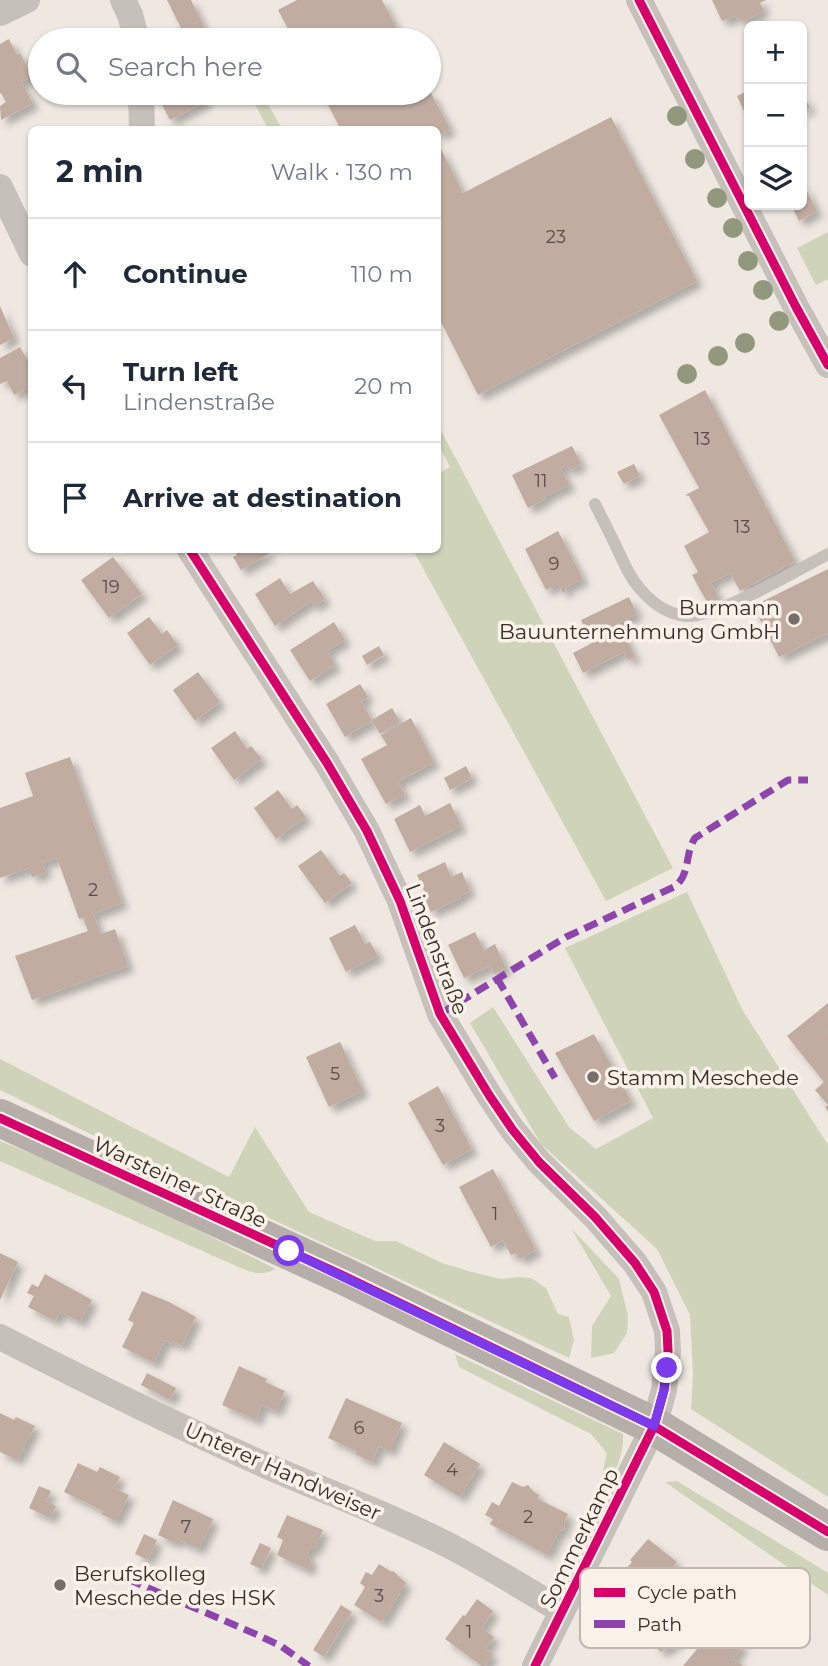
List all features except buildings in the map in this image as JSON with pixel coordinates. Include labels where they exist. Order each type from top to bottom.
[{"type":"main road","name":"Warsteiner Straße","points":[[0,1118],[346,1277],[654,1426],[828,1532]]},
{"type":"street","points":[[0,13],[27,0]]},
{"type":"street","points":[[123,0],[133,28]]},
{"type":"street","points":[[639,0],[828,365]]},
{"type":"street","points":[[141,105],[142,126]]},
{"type":"street","points":[[0,187],[28,246]]},
{"type":"street","name":"Lindenstraße","points":[[192,553],[327,762],[367,831],[400,901],[440,1014],[489,1095],[538,1163],[595,1217],[635,1263],[654,1292],[667,1331],[668,1351],[664,1390],[654,1426]]},
{"type":"street","name":"Unterer Handweiser","points":[[0,1337],[120,1398],[451,1546],[562,1611]]},
{"type":"street","name":"Sommerkamp","points":[[583,1568],[654,1426]]},
{"type":"street","name":"Sommerkamp","points":[[535,1666],[580,1575]]},
{"type":"lane","points":[[595,504],[633,580],[654,604],[685,616],[713,611],[828,554]]},
{"type":"green space","points":[[255,105],[269,105],[280,126],[266,126]]},
{"type":"green space","points":[[828,232],[828,279],[816,285],[797,248]]},
{"type":"green space","points":[[441,431],[673,868],[606,901],[415,553],[441,553],[441,472],[450,467],[441,450]]},
{"type":"green space","points":[[687,892],[743,1011],[828,1145],[828,1497],[691,1409],[693,1374],[690,1315],[657,1249],[541,1144],[470,1023],[493,1007],[569,1127],[596,1149],[653,1118],[565,948]]},
{"type":"green space","points":[[0,1059],[229,1177],[255,1127],[309,1212],[375,1241],[396,1241],[442,1263],[501,1279],[531,1278],[546,1288],[558,1314],[569,1317],[574,1340],[569,1358],[0,1090]]},
{"type":"green space","points":[[0,1141],[55,1163],[67,1165],[276,1269],[260,1273],[243,1269],[0,1161]]},
{"type":"green space","points":[[571,1228],[619,1279],[628,1316],[627,1333],[614,1353],[591,1358],[592,1326],[611,1296]]},
{"type":"green space","points":[[455,1354],[623,1434],[621,1453],[610,1483],[600,1484],[607,1453],[591,1434],[459,1367]]},
{"type":"green space","points":[[677,1481],[828,1573],[828,1595],[810,1583],[810,1568],[789,1568],[665,1482]]},
{"type":"marked path","points":[[440,1014],[566,937],[674,887],[683,877],[695,838],[788,780],[808,780]]},
{"type":"marked path","points":[[497,978],[555,1078]]},
{"type":"marked path","points":[[109,1571],[260,1636],[281,1646],[309,1666]]},
{"type":"cycle path","points":[[639,0],[828,365]]},
{"type":"cycle path","points":[[192,553],[327,763],[367,831],[400,901],[440,1014],[489,1095],[539,1162],[595,1217],[635,1263],[654,1292],[667,1331],[664,1390],[654,1426],[584,1568]]},
{"type":"cycle path","points":[[0,1118],[346,1277],[654,1426],[828,1532]]},
{"type":"cycle path","points":[[535,1666],[580,1575]]},
{"type":"place","name":"Burmann Bauunternehmung GmbH","points":[[794,619]]},
{"type":"place","name":"Stamm Meschede","points":[[593,1077]]},
{"type":"place","name":"Berufskolleg Meschede des HSK","points":[[60,1585]]},
{"type":"route","points":[[289,1251],[654,1426],[667,1368]]}]
